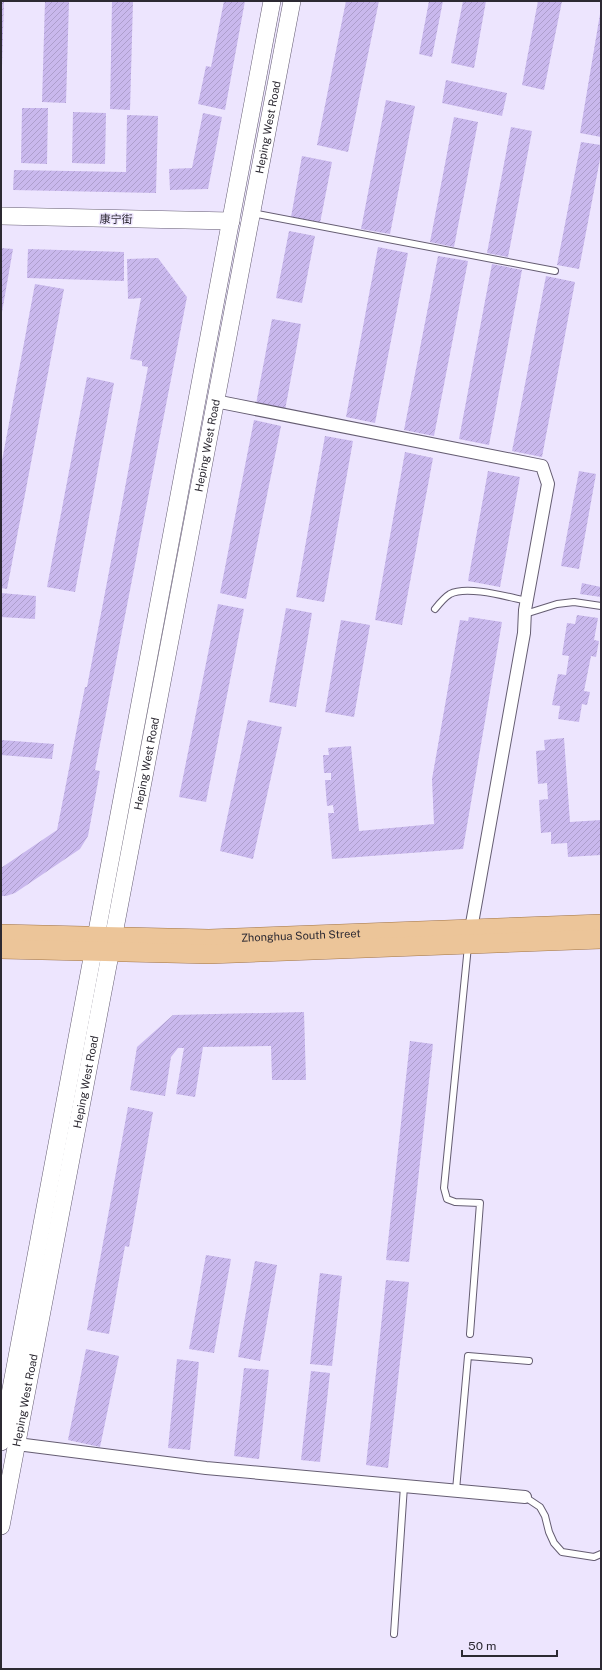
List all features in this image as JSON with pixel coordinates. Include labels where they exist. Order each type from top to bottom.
[{"type":"main road","name":"Heping West Road","points":[[1,1526],[9,1443],[103,944],[231,221],[272,1]]},
{"type":"main road","name":"Heping West Road","points":[[103,944],[215,401],[292,1]]},
{"type":"main road","name":"康宁街","points":[[1,216],[231,221]]},
{"type":"main road","name":"Zhonghua South Street","points":[[1,934],[209,954],[470,937],[601,924]]},
{"type":"main road","name":"Zhonghua South Street","points":[[470,937],[601,939]]},
{"type":"main road","name":"Zhonghua South Street","points":[[1,949],[103,944]]},
{"type":"street","points":[[215,401],[542,466],[548,484],[527,601],[524,633],[470,937]]},
{"type":"street","points":[[9,1443],[206,1468],[525,1497]]},
{"type":"lane","points":[[251,212],[555,271]]},
{"type":"lane","points":[[435,609],[449,594],[470,590],[527,601]]},
{"type":"lane","points":[[525,614],[557,604],[574,602],[601,606]]},
{"type":"lane","points":[[470,937],[444,1188],[447,1199],[455,1202],[480,1204],[470,1334]]},
{"type":"lane","points":[[456,1490],[468,1356],[529,1361]]},
{"type":"lane","points":[[394,1634],[404,1486]]},
{"type":"lane","points":[[525,1497],[540,1507],[545,1516],[549,1532],[554,1543],[562,1552],[594,1557],[601,1554]]},
{"type":"building","points":[[1,1],[4,1],[2,67],[1,67]]},
{"type":"building","points":[[45,1],[69,1],[66,103],[42,102]]},
{"type":"building","points":[[112,1],[133,1],[130,110],[110,109]]},
{"type":"building","points":[[224,1],[245,1],[225,110],[198,104],[206,66],[211,67]]},
{"type":"building","points":[[346,1],[379,1],[348,152],[317,145]]},
{"type":"building","points":[[429,1],[443,1],[432,57],[419,54]]},
{"type":"building","points":[[463,1],[486,1],[474,68],[451,63]]},
{"type":"building","points":[[538,1],[562,1],[544,90],[522,85]]},
{"type":"building","points":[[601,14],[601,137],[580,133]]},
{"type":"building","points":[[446,80],[507,93],[502,116],[442,103]]},
{"type":"building","points":[[386,100],[415,106],[390,234],[361,229]]},
{"type":"building","points":[[22,108],[48,108],[47,164],[21,163]]},
{"type":"building","points":[[73,112],[106,113],[105,164],[72,163]]},
{"type":"building","points":[[203,113],[222,117],[208,189],[170,190],[169,169],[192,168]]},
{"type":"building","points":[[127,115],[158,116],[156,193],[13,190],[14,170],[126,172]]},
{"type":"building","points":[[454,117],[478,122],[454,247],[430,242]]},
{"type":"building","points":[[511,127],[532,131],[508,257],[487,253]]},
{"type":"building","points":[[581,142],[601,145],[601,154],[579,269],[557,265]]},
{"type":"building","points":[[302,156],[332,162],[320,223],[291,217]]},
{"type":"building","points":[[289,231],[315,236],[302,303],[276,298]]},
{"type":"building","points":[[378,247],[408,253],[375,423],[346,417]]},
{"type":"building","points":[[1,248],[13,249],[2,312],[1,312]]},
{"type":"building","points":[[28,249],[124,252],[124,281],[27,278]]},
{"type":"building","points":[[438,256],[468,261],[434,436],[404,430]]},
{"type":"building","points":[[158,258],[187,297],[95,770],[100,771],[88,836],[80,849],[15,893],[1,896],[1,868],[57,830],[85,687],[87,687],[148,367],[142,366],[142,361],[130,359],[141,298],[128,299],[127,259]]},
{"type":"building","points":[[492,264],[522,270],[489,445],[459,439]]},
{"type":"building","points":[[546,276],[575,282],[542,457],[512,451]]},
{"type":"building","points":[[35,284],[64,289],[7,589],[1,588],[1,466]]},
{"type":"building","points":[[272,319],[301,324],[285,410],[256,404]]},
{"type":"building","points":[[87,377],[114,383],[75,592],[47,587]]},
{"type":"building","points":[[254,420],[281,426],[246,599],[220,593]]},
{"type":"building","points":[[325,436],[353,441],[324,602],[296,597]]},
{"type":"building","points":[[405,452],[433,458],[402,625],[375,620]]},
{"type":"building","points":[[488,471],[520,477],[500,587],[468,581]]},
{"type":"building","points":[[579,471],[596,474],[579,569],[561,566]]},
{"type":"building","points":[[582,583],[601,587],[601,597],[580,594]]},
{"type":"building","points":[[1,593],[36,596],[35,619],[1,617]]},
{"type":"building","points":[[218,604],[244,609],[206,802],[179,797]]},
{"type":"building","points":[[286,608],[312,613],[296,707],[269,702]]},
{"type":"building","points":[[577,615],[598,618],[594,640],[599,641],[596,657],[591,656],[584,691],[590,692],[587,705],[582,704],[579,722],[558,719],[560,706],[552,705],[558,674],[566,675],[569,656],[562,655],[567,623],[575,624]]},
{"type":"building","points":[[469,617],[502,622],[463,849],[332,859],[328,813],[334,813],[333,805],[327,806],[325,780],[331,780],[331,773],[324,773],[323,755],[329,755],[328,748],[351,746],[359,831],[434,824],[432,779],[460,620],[468,621]]},
{"type":"building","points":[[341,620],[370,625],[354,717],[325,712]]},
{"type":"building","points":[[248,720],[282,727],[253,859],[220,851]]},
{"type":"building","points":[[564,738],[570,822],[601,820],[601,855],[568,857],[567,843],[551,844],[551,832],[541,833],[539,800],[548,799],[547,783],[538,784],[536,751],[545,750],[544,740]]},
{"type":"building","points":[[1,740],[54,744],[52,759],[1,755]]},
{"type":"building","points":[[304,1012],[306,1080],[272,1080],[271,1046],[203,1047],[195,1097],[176,1094],[184,1048],[178,1048],[171,1057],[165,1096],[130,1090],[137,1047],[173,1015]]},
{"type":"building","points":[[410,1041],[433,1044],[409,1262],[386,1260]]},
{"type":"building","points":[[128,1107],[153,1112],[129,1247],[125,1246],[109,1334],[87,1330]]},
{"type":"building","points":[[206,1255],[231,1259],[214,1353],[189,1349]]},
{"type":"building","points":[[255,1261],[277,1265],[260,1361],[238,1357]]},
{"type":"building","points":[[320,1273],[342,1276],[332,1366],[310,1364]]},
{"type":"building","points":[[386,1280],[409,1282],[388,1468],[366,1465]]},
{"type":"building","points":[[86,1349],[119,1356],[100,1447],[68,1440]]},
{"type":"building","points":[[177,1359],[199,1362],[190,1450],[168,1448]]},
{"type":"building","points":[[244,1368],[269,1370],[259,1459],[234,1456]]},
{"type":"building","points":[[311,1371],[330,1373],[320,1462],[301,1460]]}]
